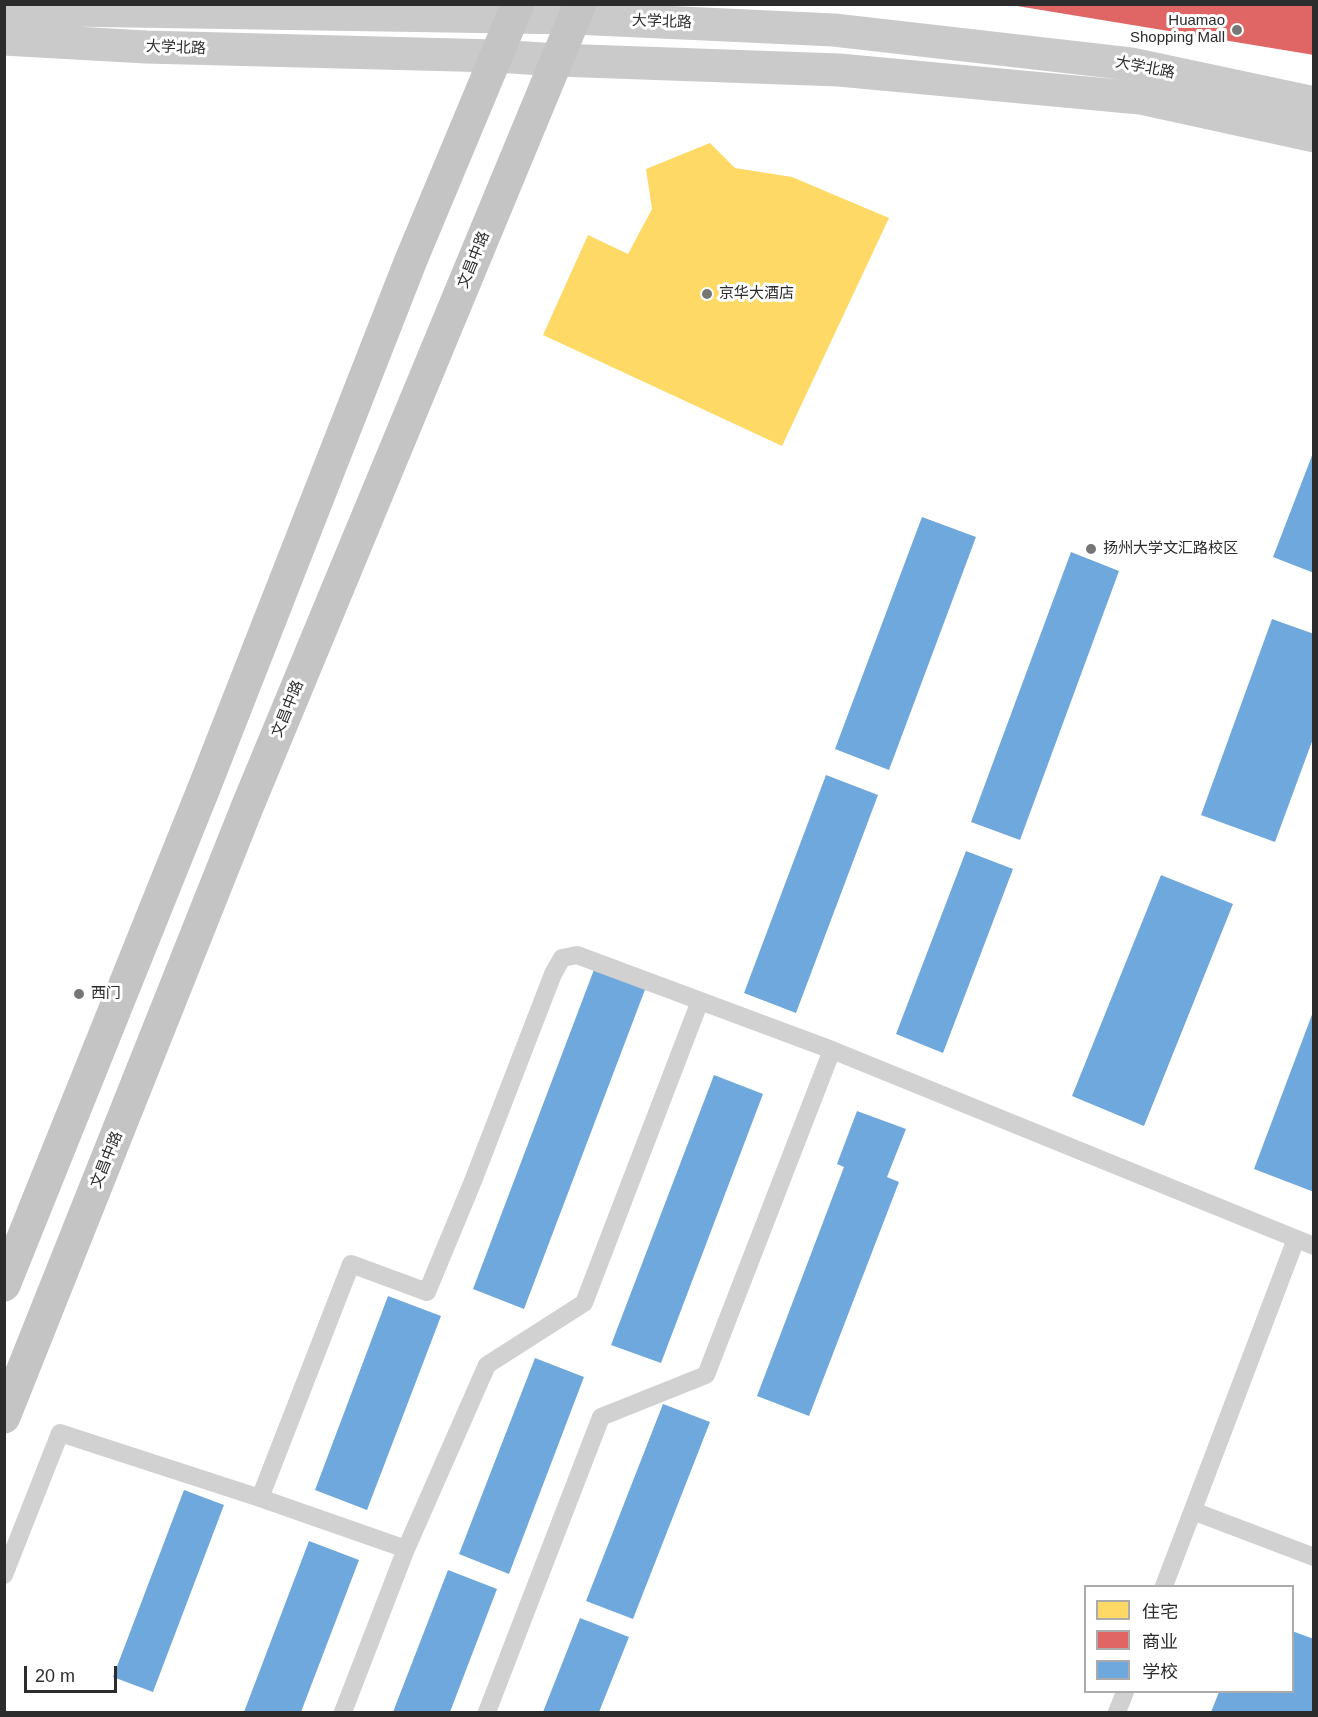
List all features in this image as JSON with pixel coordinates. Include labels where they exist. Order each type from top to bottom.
[{"type":"main road","points":[[4,1285],[204,788],[411,260],[515,11]]},
{"type":"main road","name":"文昌中路","points":[[4,1418],[248,805],[577,11]]},
{"type":"street","name":"大学北路","points":[[4,9],[577,11],[834,30],[1131,64],[1314,103]]},
{"type":"street","name":"大学北路","points":[[4,39],[146,47],[496,56],[839,70],[1140,98],[1314,136]]},
{"type":"lane","points":[[260,1498],[351,1264],[427,1292],[553,974],[562,958],[577,955],[832,1050],[1314,1246]]},
{"type":"lane","points":[[343,1713],[406,1549],[487,1365],[584,1304],[700,1001]]},
{"type":"lane","points":[[487,1713],[601,1417],[706,1376],[832,1050]]},
{"type":"lane","points":[[1165,1585],[1296,1239]]},
{"type":"lane","points":[[4,1575],[60,1433],[260,1498],[406,1549]]},
{"type":"lane","points":[[1193,1511],[1314,1557]]},
{"type":"lane","points":[[1117,1713],[1125,1693]]},
{"type":"building: 住宅","name":"京华大酒店","points":[[710,143],[735,168],[792,177],[889,218],[782,446],[543,335],[588,235],[628,254],[652,209],[646,169]]},
{"type":"building: 商业","name":"Huamao Shopping Mall","points":[[1017,4],[1314,4],[1314,55],[1017,6]]},
{"type":"building: 学校","points":[[1314,453],[1314,573],[1273,557]]},
{"type":"building: 学校","points":[[922,517],[976,537],[889,770],[835,749]]},
{"type":"building: 学校","points":[[1071,552],[1119,571],[1020,840],[971,822]]},
{"type":"building: 学校","points":[[1272,619],[1314,634],[1314,736],[1275,842],[1201,815]]},
{"type":"building: 学校","points":[[826,775],[878,795],[796,1013],[744,993]]},
{"type":"building: 学校","points":[[966,851],[1013,869],[943,1053],[896,1034]]},
{"type":"building: 学校","points":[[1161,875],[1233,904],[1144,1126],[1072,1096]]},
{"type":"building: 学校","points":[[595,967],[646,987],[524,1309],[473,1289]]},
{"type":"building: 学校","points":[[1314,1012],[1314,1192],[1254,1169]]},
{"type":"building: 学校","points":[[714,1075],[763,1094],[661,1363],[611,1345]]},
{"type":"building: 学校","points":[[857,1111],[906,1129],[887,1177],[899,1182],[809,1416],[757,1396],[844,1167],[837,1164]]},
{"type":"building: 学校","points":[[388,1296],[441,1316],[367,1510],[315,1490]]},
{"type":"building: 学校","points":[[535,1358],[584,1377],[509,1574],[459,1554]]},
{"type":"building: 学校","points":[[663,1404],[710,1422],[633,1619],[586,1601]]},
{"type":"building: 学校","points":[[184,1490],[224,1505],[153,1692],[113,1677]]},
{"type":"building: 学校","points":[[309,1541],[359,1560],[301,1712],[244,1712]]},
{"type":"building: 学校","points":[[448,1570],[497,1589],[450,1712],[393,1712]]},
{"type":"building: 学校","points":[[580,1618],[629,1637],[599,1712],[543,1712]]},
{"type":"building: 学校","points":[[1294,1632],[1314,1639],[1314,1712],[1211,1712],[1219,1693],[1294,1693]]},
{"type":"place","name":"Huamao Shopping Mall","points":[[1237,30]]},
{"type":"place","name":"京华大酒店","points":[[707,294]]},
{"type":"place","name":"扬州大学文汇路校区","points":[[1091,549]]},
{"type":"place","name":"西门","points":[[79,994]]}]
